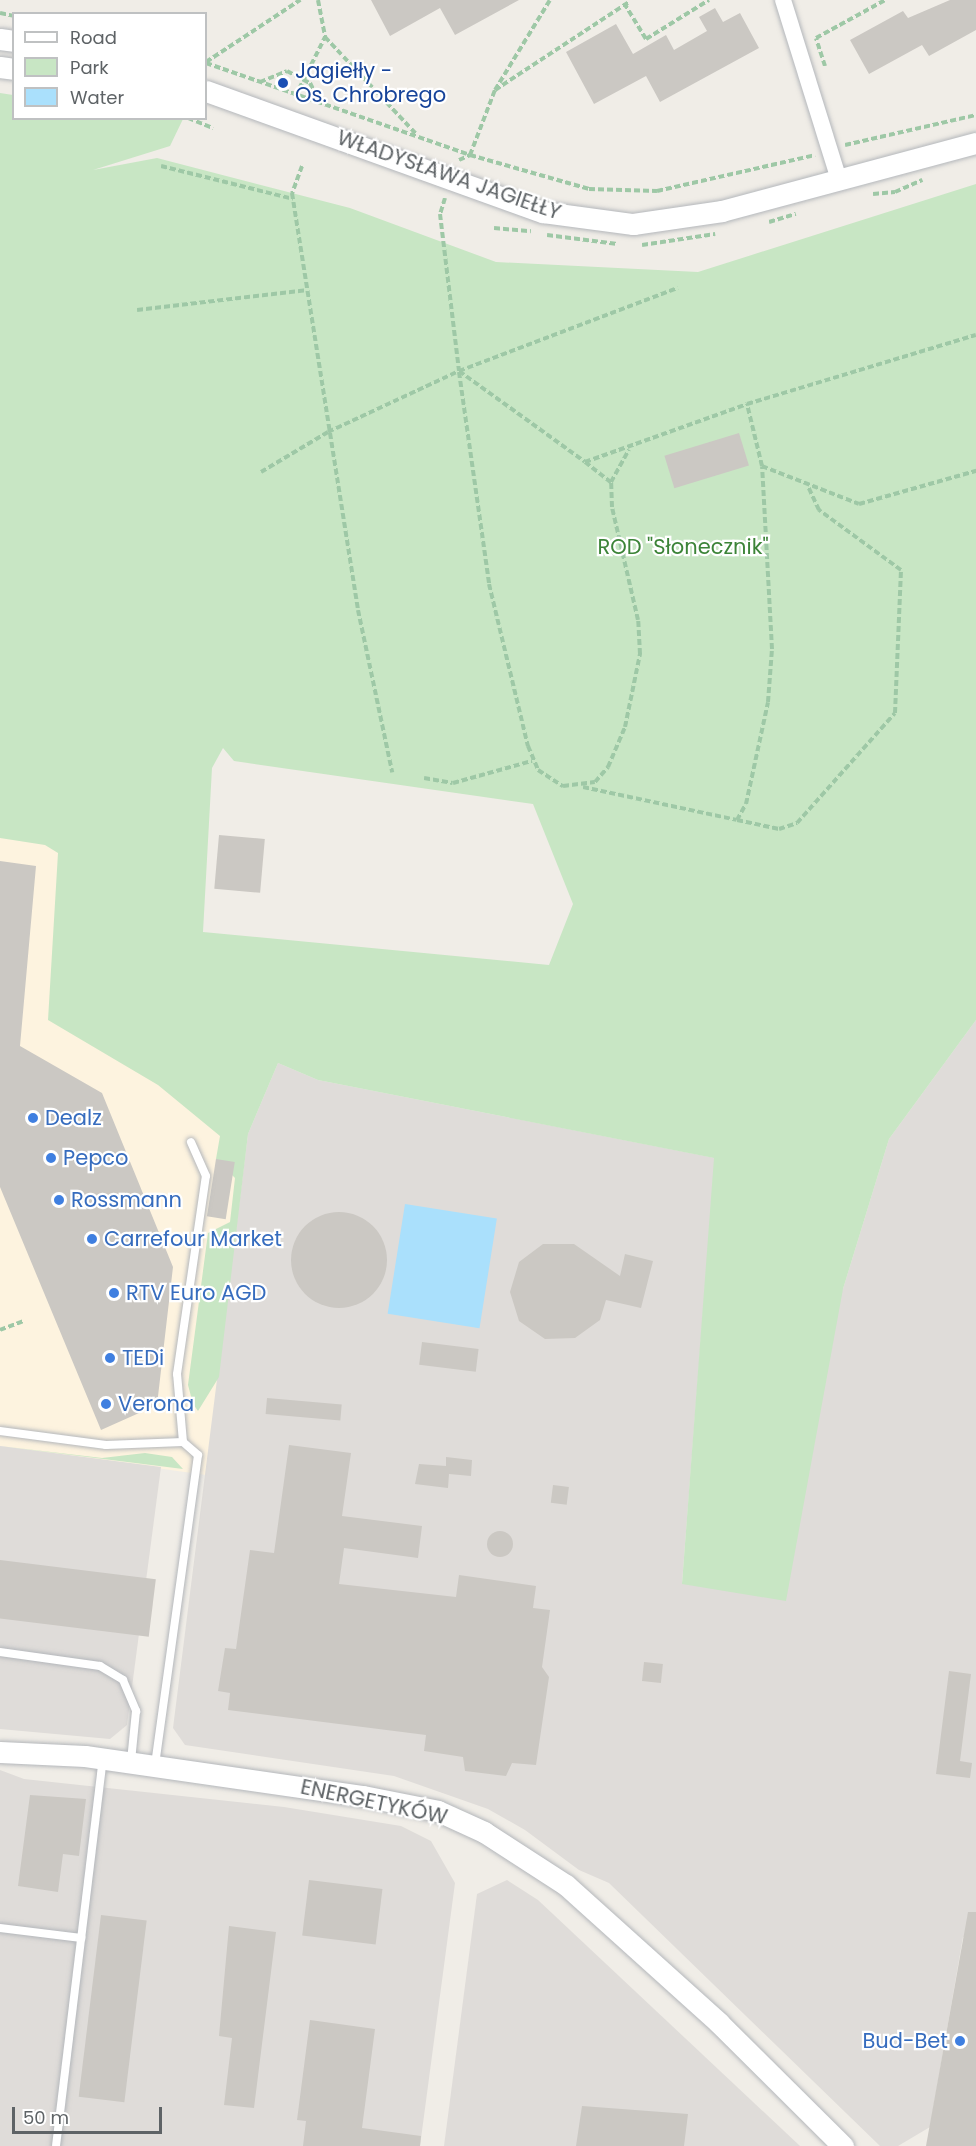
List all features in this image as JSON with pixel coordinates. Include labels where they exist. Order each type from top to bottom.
[{"type":"street","points":[[783,0],[839,180]]},
{"type":"street","name":"WŁADYSŁAWA JAGIEŁŁY","points":[[207,91],[543,212],[633,224],[722,211],[976,144]]},
{"type":"street","name":"WŁADYSŁAWA JAGIEŁŁY","points":[[207,99],[241,103]]},
{"type":"street","name":"ENERGETYKÓW","points":[[0,1752],[103,1758],[155,1765],[438,1811],[484,1832],[566,1885],[719,2023],[843,2146]]},
{"type":"lane","points":[[183,1442],[177,1374],[206,1176],[191,1142]]},
{"type":"lane","points":[[0,1431],[106,1445],[183,1442],[198,1455],[155,1765]]},
{"type":"lane","points":[[0,1652],[100,1666],[123,1680],[136,1711],[130,1762]]},
{"type":"lane","points":[[56,2146],[103,1758]]},
{"type":"lane","points":[[0,1928],[81,1938]]},
{"type":"path","points":[[207,61],[300,0]]},
{"type":"path","points":[[318,0],[325,36],[417,135]]},
{"type":"path","points":[[470,155],[495,90],[550,0]]},
{"type":"path","points":[[495,90],[625,2],[646,39],[709,0]]},
{"type":"path","points":[[816,38],[885,0]]},
{"type":"path","points":[[295,97],[325,36]]},
{"type":"path","points":[[207,62],[295,97],[319,102],[470,155],[589,189],[657,190],[976,115]]},
{"type":"path","points":[[260,82],[287,71],[304,79],[319,102]]},
{"type":"path","points":[[193,120],[213,128]]},
{"type":"path","points":[[161,166],[293,199]]},
{"type":"path","points":[[302,166],[293,199],[306,290],[328,432],[392,771]]},
{"type":"path","points":[[440,214],[489,584],[532,761],[546,778],[778,829],[797,824],[895,713],[901,570],[819,510],[808,486]]},
{"type":"path","points":[[261,472],[328,432],[459,371],[678,288]]},
{"type":"path","points":[[137,310],[306,290]]},
{"type":"path","points":[[585,462],[631,448],[747,404],[976,335]]},
{"type":"path","points":[[459,371],[611,483]]},
{"type":"path","points":[[737,820],[746,804],[768,702],[772,649],[762,466],[747,404]]},
{"type":"path","points":[[582,787],[608,767],[625,727],[640,654],[611,483],[631,448]]},
{"type":"path","points":[[762,466],[808,486],[859,504],[976,471]]},
{"type":"path","points":[[424,778],[453,783],[532,761]]},
{"type":"path","points":[[0,1330],[23,1321]]},
{"type":"shaded area","points":[[0,824],[75,835],[228,1120],[245,1177],[206,1475],[0,1446]]},
{"type":"shaded area","points":[[976,1020],[976,1938],[963,1937],[930,2127],[898,2146],[880,2146],[609,1883],[579,1870],[525,1830],[488,1809],[394,1776],[185,1745],[173,1728],[248,1134],[278,1063],[318,1080],[715,1158],[682,1583],[843,1289],[889,1139]]},
{"type":"shaded area","points":[[0,1446],[161,1467],[127,1725],[110,1739],[0,1729]]},
{"type":"shaded area","points":[[0,1770],[24,1779],[284,1807],[401,1826],[431,1841],[455,1883],[420,2146],[0,2146]]},
{"type":"shaded area","points":[[507,1880],[538,1900],[800,2146],[444,2146],[477,1894]]},
{"type":"green space","name":"ROD \"Słonecznik\"","points":[[0,93],[12,95],[12,120],[183,120],[170,146],[93,170],[157,158],[350,208],[496,262],[698,272],[976,184],[976,1020],[889,1139],[843,1289],[786,1601],[682,1584],[714,1158],[318,1080],[278,1063],[248,1134],[219,1377],[198,1411],[193,1404],[188,1385],[208,1233],[230,1222],[235,1178],[216,1159],[220,1136],[158,1085],[48,1020],[58,853],[45,845],[0,838]],"holes":[[[223,748],[234,761],[533,804],[573,904],[549,965],[203,932],[212,768]]]},
{"type":"green space","points":[[0,1446],[102,1458],[145,1453],[172,1457],[183,1469]]},
{"type":"water","points":[[405,1204],[497,1219],[479,1328],[388,1314]]},
{"type":"building","points":[[371,0],[519,0],[455,35],[440,8],[390,36]]},
{"type":"building","points":[[950,0],[976,0],[976,30],[929,56],[922,45],[869,74],[850,40],[903,11],[908,18]]},
{"type":"building","points":[[715,8],[723,22],[740,13],[759,48],[660,102],[646,76],[594,104],[566,52],[616,24],[633,54],[666,35],[674,50],[707,31],[699,17]]},
{"type":"building","points":[[739,433],[749,466],[674,488],[664,456]]},
{"type":"building","points":[[219,835],[265,839],[260,893],[214,889]]},
{"type":"building","points":[[0,861],[36,866],[20,1046],[102,1093],[173,1267],[157,1405],[101,1430],[0,1187]]},
{"type":"building","points":[[216,1159],[235,1162],[226,1219],[207,1216]]},
{"type":"building","points":[[339,1212],[357,1215],[373,1226],[384,1242],[387,1260],[384,1278],[373,1294],[357,1305],[339,1308],[321,1305],[305,1294],[294,1278],[291,1260],[294,1242],[305,1226],[321,1215]]},
{"type":"building","points":[[543,1244],[574,1244],[620,1276],[625,1254],[653,1261],[641,1308],[606,1300],[600,1320],[575,1338],[545,1339],[519,1321],[510,1292],[519,1262]]},
{"type":"building","points":[[422,1342],[479,1349],[476,1372],[419,1365]]},
{"type":"building","points":[[267,1398],[342,1405],[340,1420],[266,1414]]},
{"type":"building","points":[[289,1445],[351,1453],[342,1516],[422,1526],[418,1558],[344,1548],[339,1584],[456,1597],[459,1575],[536,1586],[533,1608],[550,1610],[542,1667],[549,1677],[536,1765],[512,1763],[506,1776],[465,1771],[463,1757],[424,1751],[426,1735],[228,1710],[230,1693],[218,1691],[225,1648],[236,1649],[250,1550],[274,1553]]},
{"type":"building","points":[[446,1457],[472,1460],[471,1476],[449,1474],[448,1488],[415,1484],[419,1464],[446,1466]]},
{"type":"building","points":[[553,1485],[569,1487],[567,1505],[551,1503]]},
{"type":"building","points":[[500,1531],[509,1535],[513,1544],[509,1553],[500,1557],[491,1553],[487,1544],[491,1535]]},
{"type":"building","points":[[0,1560],[156,1579],[149,1637],[0,1618]]},
{"type":"building","points":[[644,1662],[663,1664],[661,1683],[642,1681]]},
{"type":"building","points":[[949,1671],[971,1674],[960,1761],[972,1763],[970,1778],[936,1774]]},
{"type":"building","points":[[30,1795],[86,1799],[79,1856],[63,1854],[58,1892],[18,1886]]},
{"type":"building","points":[[309,1880],[382,1889],[376,1945],[302,1936]]},
{"type":"building","name":"Bud-Bet","points":[[968,1912],[976,1912],[976,2146],[926,2146]]},
{"type":"building","points":[[101,1915],[147,1921],[124,2102],[79,2097]]},
{"type":"building","points":[[229,1926],[276,1932],[254,2108],[224,2105],[232,2038],[219,2036]]},
{"type":"building","points":[[310,2020],[375,2029],[362,2128],[421,2136],[420,2146],[303,2146],[306,2121],[297,2120]]},
{"type":"building","points":[[582,2106],[688,2114],[684,2146],[576,2146]]},
{"type":"place","name":"Jagiełły - Os. Chrobrego","points":[[283,83]]},
{"type":"place","name":"Dealz","points":[[33,1118]]},
{"type":"place","name":"Pepco","points":[[51,1158]]},
{"type":"place","name":"Rossmann","points":[[59,1200]]},
{"type":"place","name":"Carrefour Market","points":[[92,1239]]},
{"type":"place","name":"RTV Euro AGD","points":[[114,1293]]},
{"type":"place","name":"TEDi","points":[[110,1358]]},
{"type":"place","name":"Verona","points":[[106,1404]]},
{"type":"place","name":"Bud-Bet","points":[[960,2041]]}]
